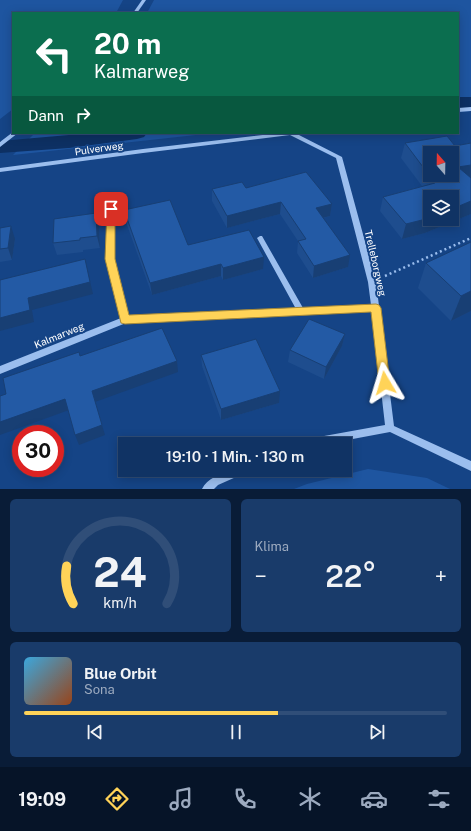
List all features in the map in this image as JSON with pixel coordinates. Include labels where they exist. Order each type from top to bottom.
[{"type":"street","points":[[136,12],[144,0]]},
{"type":"street","points":[[459,110],[471,109]]},
{"type":"street","points":[[0,145],[14,134]]},
{"type":"street","name":"Pulverweg","points":[[0,170],[285,134]]},
{"type":"street","name":"Trelleborgweg","points":[[295,134],[338,157],[372,282],[390,428]]},
{"type":"street","points":[[111,209],[110,259],[125,320]]},
{"type":"street","points":[[260,238],[300,311]]},
{"type":"street","name":"Kalmarweg","points":[[0,370],[125,320],[376,308]]},
{"type":"street","points":[[340,437],[390,428],[471,466]]},
{"type":"street","points":[[207,489],[215,482],[226,477]]},
{"type":"path","points":[[372,282],[471,238]]},
{"type":"shaded area","points":[[0,0],[123,0],[117,12],[12,12],[12,110],[0,119]]},
{"type":"shaded area","points":[[154,0],[471,0],[471,111],[459,112],[459,12],[148,12]]},
{"type":"shaded area","points":[[34,134],[205,134],[13,155]]},
{"type":"shaded area","points":[[368,469],[427,478],[450,489],[294,489],[335,477],[352,477],[352,473]]},
{"type":"building","points":[[447,136],[455,146],[423,146],[423,167],[405,143]]},
{"type":"building","points":[[471,143],[471,165],[459,167],[459,146],[455,146]]},
{"type":"building","points":[[459,168],[471,178],[471,201],[459,206],[459,190],[423,190],[423,220],[406,224],[383,197],[435,183],[434,182],[459,182]]},
{"type":"building","points":[[306,172],[332,204],[316,208],[350,255],[314,266],[298,241],[306,239],[281,202],[227,216],[212,189],[242,182],[246,188]]},
{"type":"building","points":[[170,200],[188,245],[249,230],[264,257],[223,268],[221,264],[150,283],[124,210]]},
{"type":"building","points":[[96,213],[97,236],[80,238],[80,240],[53,243],[54,219]]},
{"type":"building","points":[[11,226],[8,248],[0,249],[0,228]]},
{"type":"building","points":[[471,242],[471,291],[461,296],[426,263]]},
{"type":"building","points":[[85,259],[90,282],[28,298],[30,310],[0,318],[0,280]]},
{"type":"building","points":[[309,319],[345,334],[326,367],[290,350]]},
{"type":"building","points":[[162,328],[177,361],[92,391],[102,425],[75,435],[65,399],[0,422],[0,396],[6,394],[3,378],[79,352],[80,356]]},
{"type":"building","points":[[256,339],[280,391],[221,409],[201,355]]},
{"type":"waterway","points":[[459,103],[471,103]]},
{"type":"waterway","points":[[0,147],[69,142],[129,134]]},
{"type":"route","points":[[111,209],[110,259],[125,320],[376,308],[385,383]]}]
